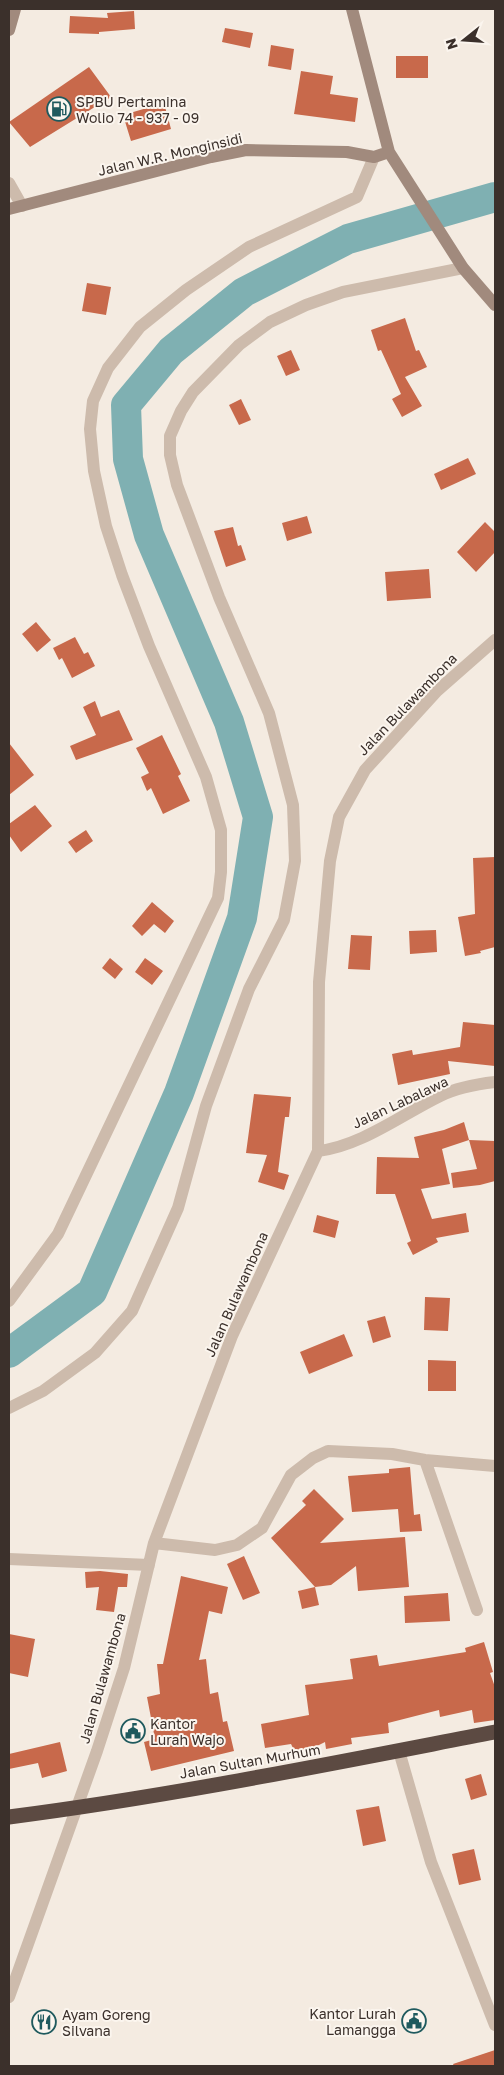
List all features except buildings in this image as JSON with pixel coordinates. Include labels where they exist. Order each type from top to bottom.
[{"type":"highway","name":"Jalan Sultan Murhum","points":[[9,1817],[75,1808],[399,1751],[495,1732]]},
{"type":"main road","points":[[9,30],[14,9]]},
{"type":"main road","points":[[352,9],[389,152],[410,188],[463,268],[495,305]]},
{"type":"main road","name":"Jalan W.R. Monginsidi","points":[[9,209],[211,157],[246,150],[348,152],[374,157],[389,152]]},
{"type":"street","points":[[9,1301],[58,1234],[218,898],[221,872],[221,830],[206,778],[149,646],[106,526],[94,471],[90,428],[94,401],[108,368],[140,327],[186,290],[249,247],[357,197],[374,157]]},
{"type":"street","points":[[9,183],[22,206]]},
{"type":"street","points":[[9,1408],[43,1391],[95,1353],[132,1311],[178,1208],[206,1106],[249,989],[284,920],[295,861],[293,804],[269,713],[219,597],[177,485],[170,455],[170,436],[181,411],[193,392],[239,345],[270,322],[306,305],[343,292],[463,268]]},
{"type":"street","name":"Jalan Bulawambona","points":[[9,1997],[97,1750],[124,1668],[154,1543],[232,1336],[318,1151],[319,982],[330,861],[339,816],[365,770],[437,691],[495,640]]},
{"type":"street","name":"Jalan Labalawa","points":[[318,1151],[329,1150],[356,1139],[442,1095],[495,1082]]},
{"type":"street","points":[[154,1543],[215,1550],[237,1545],[262,1528],[291,1475],[313,1458],[328,1451],[392,1454],[425,1460],[495,1466]]},
{"type":"street","points":[[425,1460],[477,1610]]},
{"type":"street","points":[[9,1559],[149,1565]]},
{"type":"street","points":[[399,1751],[432,1862],[495,2024]]},
{"type":"waterway","points":[[9,1353],[92,1292],[179,1093],[242,918],[258,817],[229,722],[149,535],[128,459],[126,405],[171,351],[244,292],[348,239],[495,197]]},
{"type":"place","name":"SPBU Pertamina Wolio 74 - 937 - 09","points":[[59,109]]},
{"type":"place","name":"Kantor Lurah Wajo","points":[[133,1731]]},
{"type":"place","name":"Kantor Lurah Lamangga","points":[[414,2021]]},
{"type":"place","name":"Ayam Goreng Silvana","points":[[44,2022]]}]
